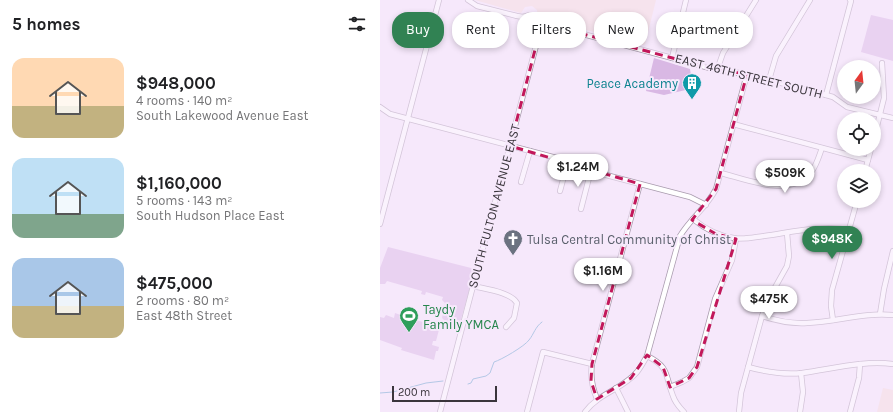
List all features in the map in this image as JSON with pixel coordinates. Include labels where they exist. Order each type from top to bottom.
[{"type":"street","points":[[380,224],[439,0]]},
{"type":"street","name":"EAST 46TH STREET SOUTH","points":[[468,0],[477,6],[517,16]]},
{"type":"street","points":[[672,58],[686,0]]},
{"type":"street","points":[[717,70],[723,52],[756,0]]},
{"type":"street","points":[[769,80],[776,56],[810,0]]},
{"type":"street","points":[[826,94],[850,0]]},
{"type":"street","name":"EAST 46TH STREET SOUTH","points":[[586,35],[717,70],[746,74],[826,94],[847,107],[868,112]]},
{"type":"street","name":"SOUTH FULTON AVENUE EAST","points":[[440,412],[535,48]]},
{"type":"street","points":[[881,112],[884,98],[882,63]]},
{"type":"street","points":[[585,412],[597,398],[616,388],[637,372],[647,356],[680,236],[685,227],[706,205],[716,189],[746,74]]},
{"type":"street","points":[[380,107],[390,114],[568,161],[591,170],[690,197],[706,205]]},
{"type":"street","name":"EAST 46TH STREET SOUTH","points":[[881,115],[893,118]]},
{"type":"street","points":[[733,124],[868,160]]},
{"type":"street","points":[[721,173],[767,185],[790,185],[801,181],[809,175],[818,162],[822,148]]},
{"type":"street","points":[[522,182],[530,151]]},
{"type":"street","points":[[867,164],[869,156]]},
{"type":"street","points":[[560,191],[568,161]]},
{"type":"street","points":[[580,209],[591,170]]},
{"type":"street","points":[[597,398],[591,381],[592,364],[640,184]]},
{"type":"street","points":[[833,320],[831,306],[832,290],[855,208]]},
{"type":"street","points":[[693,219],[705,229],[716,234],[736,239],[818,228],[838,228],[850,230]]},
{"type":"street","points":[[739,412],[741,393],[762,316],[768,300],[787,266],[789,256],[787,232]]},
{"type":"street","points":[[670,387],[689,378],[696,367],[715,299],[732,260],[736,239]]},
{"type":"street","points":[[880,314],[893,251]]},
{"type":"street","points":[[473,286],[506,294],[515,299],[517,303],[514,318],[506,327]]},
{"type":"street","points":[[762,316],[779,321],[810,323],[868,314],[893,315]]},
{"type":"street","points":[[527,412],[543,352],[592,364]]},
{"type":"street","points":[[647,356],[658,362],[663,367],[676,403],[684,412]]},
{"type":"street","points":[[748,367],[774,373],[801,373],[869,362],[893,364]]},
{"type":"street","points":[[850,412],[860,378],[860,364]]},
{"type":"street","points":[[800,412],[803,392],[801,373]]},
{"type":"street","points":[[616,388],[628,412]]},
{"type":"highlighted area","points":[[542,23],[717,70],[747,74],[716,189],[692,220],[716,234],[736,239],[697,367],[689,378],[670,387],[663,367],[647,355],[631,378],[597,399],[591,381],[592,364],[640,184],[510,146]]},
{"type":"shaded area","points":[[475,0],[656,0],[648,32],[648,12],[594,12],[594,32],[586,30],[586,12],[537,12],[532,6],[525,7],[522,12]]},
{"type":"shaded area","points":[[871,15],[893,20],[893,61],[861,52]]},
{"type":"shaded area","points":[[654,58],[690,69],[692,82],[690,82],[690,89],[664,95],[646,91]]},
{"type":"shaded area","points":[[388,247],[475,269],[460,323],[444,320],[442,318],[445,303],[442,300],[443,297],[426,292],[425,295],[421,294],[422,291],[387,281],[385,284],[380,284],[380,268]]},
{"type":"shaded area","name":"Taydy Family YMCA","points":[[395,313],[440,326],[436,341],[433,341],[432,345],[439,347],[438,351],[436,351],[434,360],[401,350],[402,348],[380,340],[380,317],[384,318],[386,315],[394,318]]},
{"type":"shaded area","points":[[883,388],[893,390],[893,412],[877,412]]},
{"type":"waterway","points":[[468,384],[471,383],[473,379],[486,376],[490,373],[494,362],[502,359],[527,343],[542,322]]},
{"type":"waterway","points":[[380,393],[393,392],[426,383],[443,381]]},
{"type":"place","name":"Peace Academy","points":[[692,100]]},
{"type":"place","name":"Tulsa Central Community of Christ","points":[[513,256]]},
{"type":"place","name":"Taydy Family YMCA","points":[[409,333]]}]
